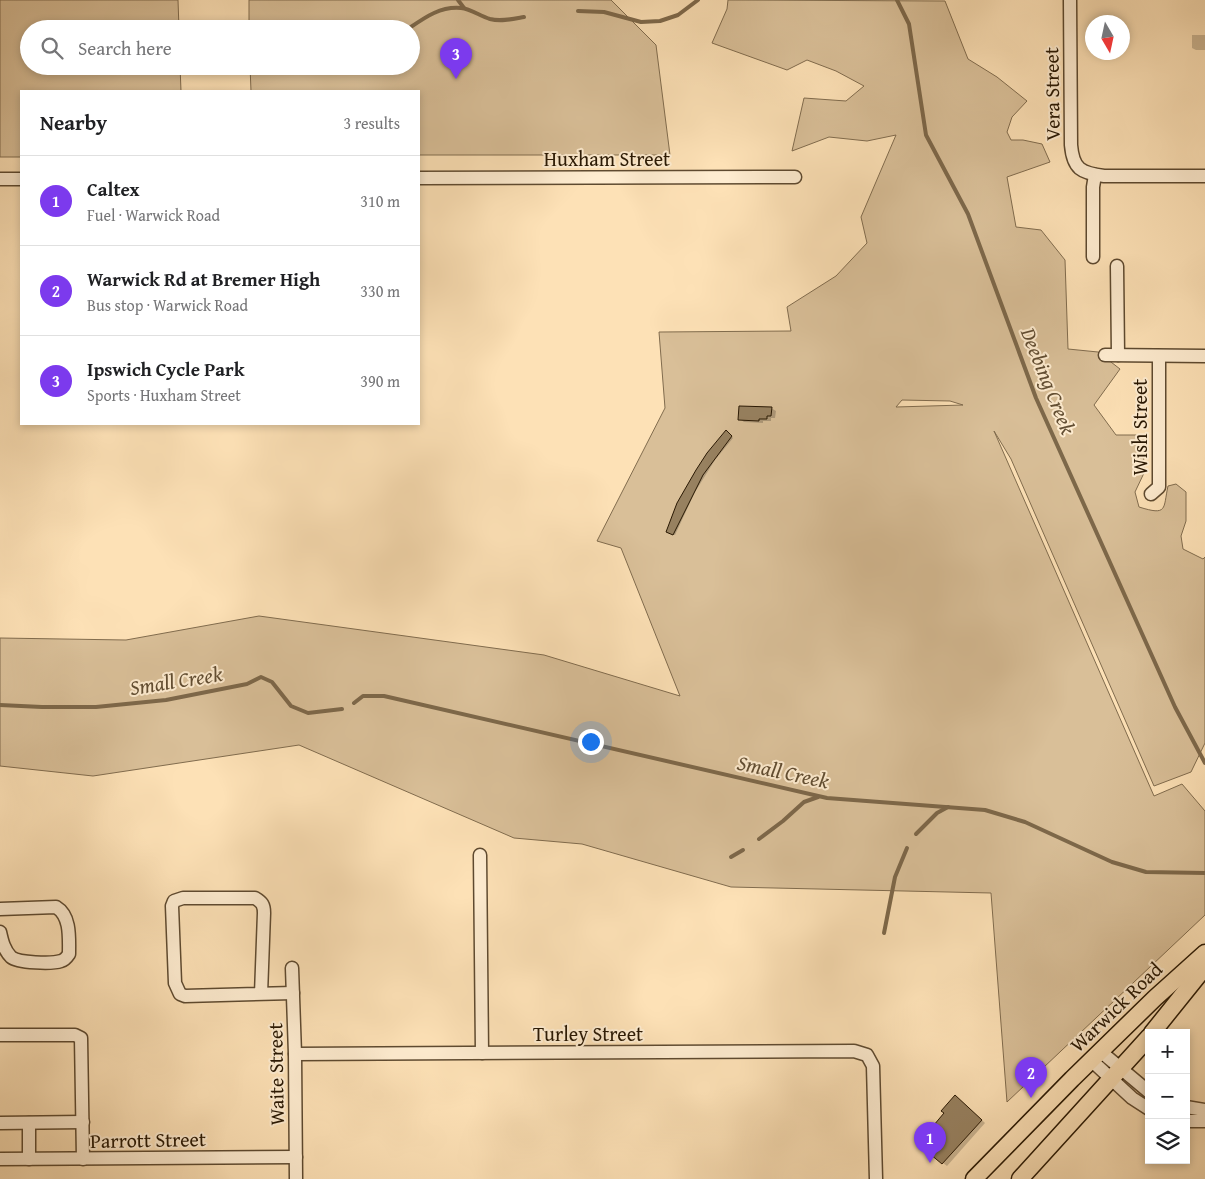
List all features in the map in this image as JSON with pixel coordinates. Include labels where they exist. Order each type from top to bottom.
[{"type":"main road","name":"Warwick Road","points":[[974,1179],[1096,1055],[1205,952]]},
{"type":"main road","name":"Warwick Road","points":[[1155,1029],[1205,967]]},
{"type":"main road","points":[[1020,1179],[1145,1041]]},
{"type":"street","name":"Vera Street","points":[[1070,0],[1072,158],[1076,166],[1095,175]]},
{"type":"street","points":[[1093,257],[1093,187],[1095,175],[1205,176]]},
{"type":"street","name":"Huxham Street","points":[[420,178],[795,177]]},
{"type":"street","points":[[0,178],[20,178]]},
{"type":"street","points":[[1118,266],[1112,355],[1205,356]]},
{"type":"street","name":"Wish Street","points":[[1151,494],[1159,488],[1159,356]]},
{"type":"street","points":[[480,855],[482,1053]]},
{"type":"street","points":[[261,994],[264,907],[261,901],[255,898],[184,898],[174,901],[172,906],[176,983],[180,994],[185,996],[261,994],[293,993]]},
{"type":"street","points":[[0,909],[56,907],[66,917],[69,954],[60,962],[24,962],[13,959],[6,951],[0,932]]},
{"type":"street","name":"Waite Street","points":[[292,968],[296,1054],[296,1179]]},
{"type":"street","points":[[0,1035],[75,1035],[81,1038],[83,1159]]},
{"type":"street","name":"Turley Street","points":[[296,1054],[854,1051],[867,1055],[873,1066],[876,1179]]},
{"type":"street","points":[[1096,1055],[1116,1073],[1145,1090]]},
{"type":"street","points":[[1116,1073],[1132,1098],[1145,1106]]},
{"type":"street","points":[[1190,1108],[1205,1110]]},
{"type":"street","points":[[1190,1121],[1205,1121]]},
{"type":"street","points":[[0,1123],[83,1122]]},
{"type":"street","points":[[29,1123],[29,1159]]},
{"type":"street","name":"Parrott Street","points":[[0,1159],[296,1157]]},
{"type":"shaded area","points":[[0,0],[178,0],[179,20],[20,20],[20,75],[180,75],[181,90],[20,90],[20,157],[0,157]]},
{"type":"shaded area","points":[[249,0],[611,0],[656,45],[670,155],[420,155],[420,90],[251,90],[250,75],[420,75],[420,20],[249,20]]},
{"type":"shaded area","points":[[728,0],[945,1],[968,59],[997,77],[1027,101],[1012,117],[1007,132],[1011,140],[1023,140],[1042,144],[1050,162],[1007,177],[1016,227],[1041,230],[1065,260],[1068,349],[1098,352],[1120,369],[1094,405],[1116,435],[1143,435],[1144,473],[1135,492],[1139,507],[1155,511],[1160,510],[1164,505],[1168,486],[1176,484],[1186,492],[1186,521],[1181,536],[1183,549],[1203,559],[1205,557],[1205,743],[1191,772],[1154,786],[1011,459],[994,431],[1154,796],[1182,784],[1205,811],[1205,915],[1007,1102],[991,893],[731,887],[582,844],[514,838],[299,745],[93,776],[0,766],[0,638],[126,640],[259,616],[544,655],[680,696],[621,548],[597,541],[665,408],[659,332],[791,331],[787,307],[836,276],[867,243],[861,217],[896,135],[867,141],[829,137],[792,151],[804,98],[846,101],[864,86],[836,71],[807,60],[787,70],[712,43],[727,9]],"holes":[[[902,400],[950,401],[963,405],[896,407]]]},
{"type":"building","points":[[739,406],[772,407],[771,416],[767,416],[767,419],[759,419],[759,421],[738,420]]},
{"type":"building","points":[[726,430],[732,436],[703,475],[673,535],[666,532],[677,503],[696,470]]},
{"type":"building","points":[[955,1095],[982,1120],[942,1164],[918,1144],[944,1113],[941,1111]]},
{"type":"waterway","points":[[458,0],[464,8]]},
{"type":"waterway","points":[[578,11],[604,12],[641,22],[660,21],[678,15],[698,0]]},
{"type":"waterway","name":"Deebing Creek","points":[[897,0],[909,24],[926,135],[968,214],[1036,398],[1175,707],[1205,763]]},
{"type":"waterway","points":[[420,21],[439,11],[453,8],[472,11],[494,20],[524,17]]},
{"type":"waterway","name":"Small Creek","points":[[0,705],[96,707],[166,700],[247,684],[261,677],[272,682],[291,706],[308,713],[342,709]]},
{"type":"waterway","name":"Small Creek","points":[[354,703],[363,696],[384,696],[827,798],[985,810],[1025,822],[1112,862],[1146,872],[1205,873]]},
{"type":"waterway","points":[[759,839],[804,802],[818,797]]},
{"type":"waterway","points":[[916,834],[937,813],[948,807]]},
{"type":"waterway","points":[[884,933],[895,877],[907,848]]},
{"type":"waterway","points":[[731,857],[743,850]]},
{"type":"place","name":"Ipswich Cycle Park","points":[[456,79]]},
{"type":"place","name":"Warwick Rd at Bremer High","points":[[1031,1098]]},
{"type":"place","name":"Caltex","points":[[930,1163]]}]
